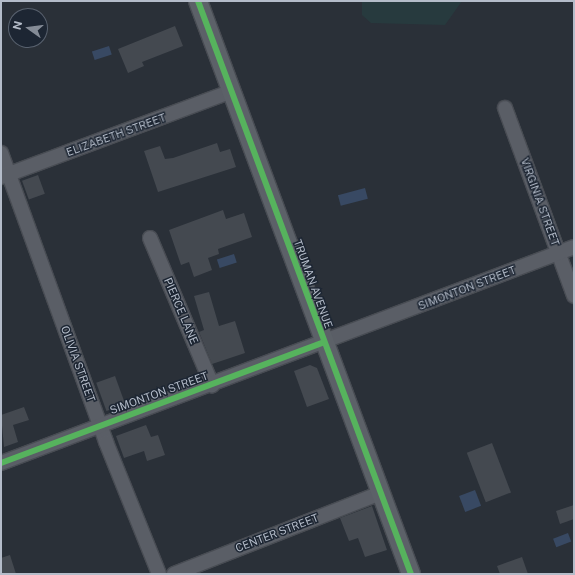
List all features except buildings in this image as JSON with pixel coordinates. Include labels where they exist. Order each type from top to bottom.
[{"type":"main road","name":"TRUMAN AVENUE","points":[[198,1],[230,92],[411,574]]},
{"type":"street","name":"ELIZABETH STREET","points":[[5,176],[230,92]]},
{"type":"street","name":"VIRGINIA STREET","points":[[505,108],[574,296]]},
{"type":"street","name":"OLIVIA STREET","points":[[1,153],[5,176],[100,426],[159,574]]},
{"type":"street","name":"PIERCE LANE","points":[[150,238],[212,385]]},
{"type":"street","name":"SIMONTON STREET","points":[[1,463],[212,385],[574,246]]},
{"type":"street","name":"CENTER STREET","points":[[174,574],[381,493]]},
{"type":"green space","points":[[362,1],[462,1],[445,25],[371,23],[362,15]]},
{"type":"water","points":[[109,46],[112,55],[95,60],[92,52]]},
{"type":"water","points":[[365,188],[368,199],[341,206],[338,195]]},
{"type":"water","points":[[234,254],[237,263],[220,268],[217,260]]},
{"type":"water","points":[[475,490],[481,506],[465,512],[459,496]]},
{"type":"water","points":[[568,533],[571,541],[556,547],[553,539]]},
{"type":"cycle path","points":[[198,1],[411,574]]},
{"type":"cycle path","points":[[1,463],[324,342]]}]
